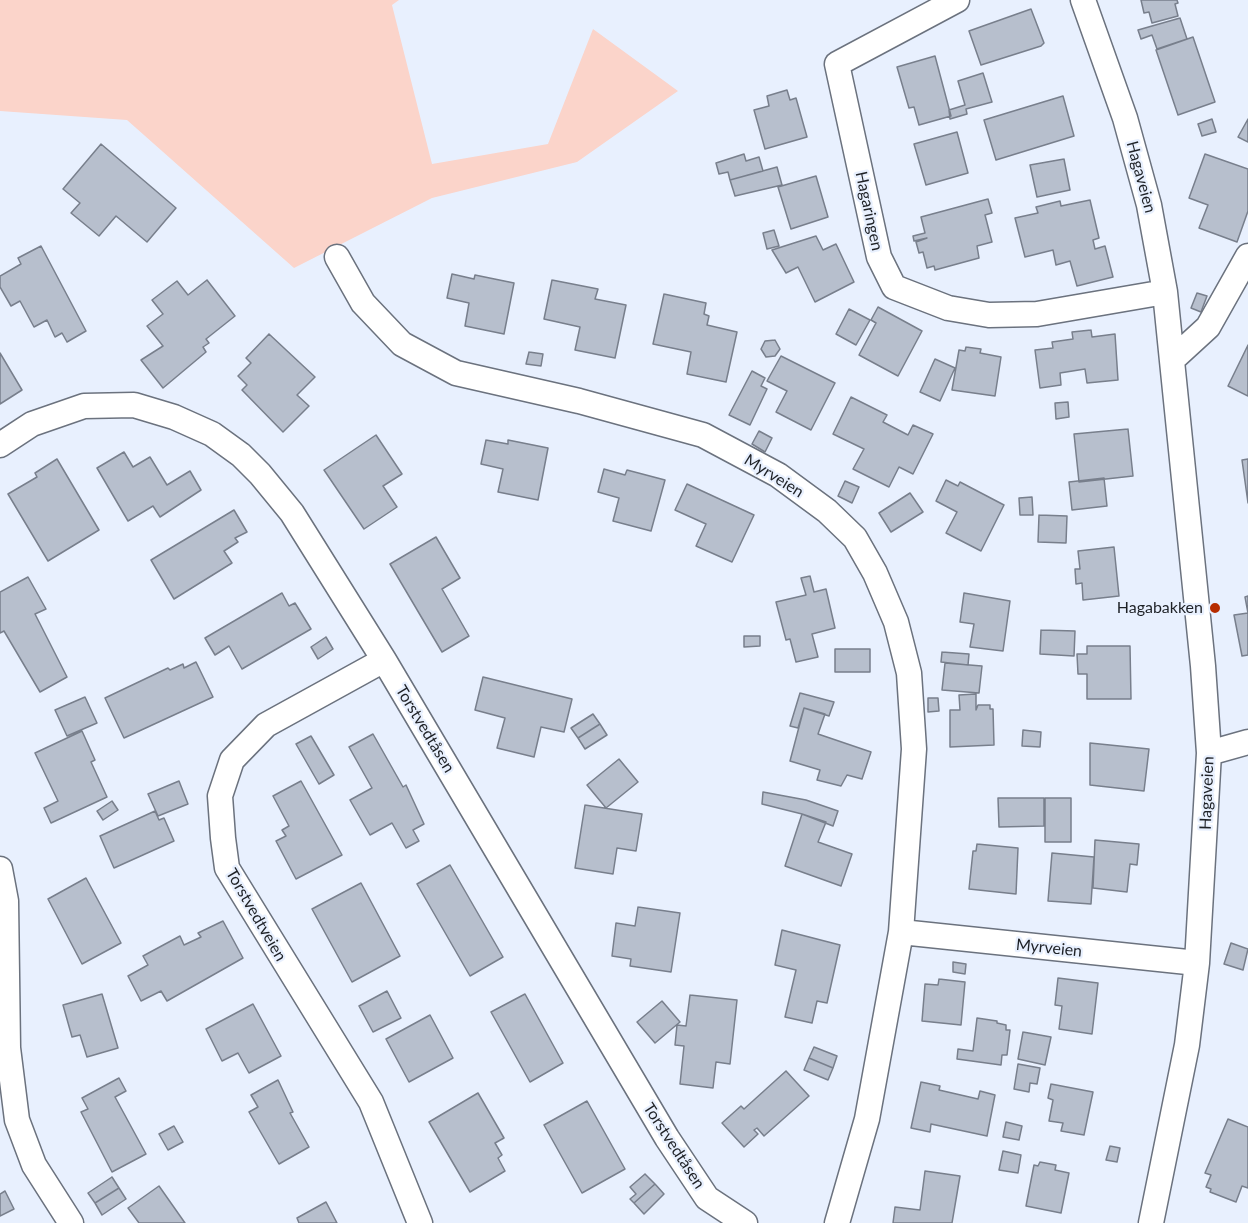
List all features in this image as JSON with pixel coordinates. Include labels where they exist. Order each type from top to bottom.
[{"type":"street","name":"Hagaringen","points":[[957,0],[837,64],[879,257],[894,287],[948,308],[989,315],[1037,314],[1165,292]]},
{"type":"street","name":"Hagaveien","points":[[1083,0],[1125,118],[1149,205],[1165,292],[1203,666],[1209,753],[1197,963],[1187,1045],[1151,1223]]},
{"type":"street","points":[[1173,360],[1208,327],[1248,256]]},
{"type":"street","name":"Myrveien","points":[[337,257],[363,303],[402,345],[456,374],[579,401],[703,435],[778,475],[827,511],[855,538],[875,573],[896,622],[909,673],[914,749],[901,932],[867,1119],[837,1223]]},
{"type":"street","name":"Torstvedtåsen","points":[[0,445],[32,424],[84,406],[134,405],[174,417],[212,434],[247,461],[292,513],[384,660],[667,1138],[707,1198],[745,1223]]},
{"type":"street","name":"Torstvedtveien","points":[[384,660],[266,725],[232,760],[220,796],[226,868],[371,1102],[420,1223]]},
{"type":"street","points":[[1209,753],[1248,742]]},
{"type":"street","points":[[0,869],[6,901],[8,1048],[6,1075],[17,1120],[33,1165],[71,1223]]},
{"type":"street","name":"Myrveien","points":[[901,932],[1197,963]]},
{"type":"shaded area","points":[[0,0],[399,0],[392,5],[432,164],[548,144],[593,29],[678,91],[577,162],[432,198],[294,268],[127,120],[0,111]]},
{"type":"building","points":[[1141,0],[1177,0],[1178,3],[1175,4],[1178,16],[1152,23],[1149,12],[1144,13]]},
{"type":"building","points":[[1031,9],[1044,43],[1041,46],[981,65],[969,31]]},
{"type":"building","points":[[1180,18],[1187,39],[1157,49],[1152,35],[1141,39],[1138,30]]},
{"type":"building","points":[[1193,37],[1215,102],[1178,115],[1156,50]]},
{"type":"building","points":[[935,56],[951,116],[919,125],[914,107],[909,108],[897,67]]},
{"type":"building","points":[[983,73],[992,102],[966,109],[967,114],[950,119],[949,110],[965,105],[958,81]]},
{"type":"building","points":[[787,90],[790,100],[796,98],[807,137],[765,149],[754,110],[769,106],[767,96]]},
{"type":"building","points":[[1063,96],[1074,136],[996,160],[984,120]]},
{"type":"building","points":[[1212,119],[1216,132],[1202,136],[1198,124]]},
{"type":"building","points":[[1248,119],[1248,142],[1238,137]]},
{"type":"building","points":[[957,132],[968,173],[926,185],[914,144]]},
{"type":"building","points":[[101,144],[176,208],[147,242],[116,216],[99,236],[71,213],[80,203],[63,189]]},
{"type":"building","points":[[744,154],[746,161],[759,157],[763,171],[730,180],[728,172],[719,174],[716,163]]},
{"type":"building","points":[[1205,154],[1248,169],[1248,211],[1237,242],[1199,228],[1208,205],[1189,198]]},
{"type":"building","points":[[1064,159],[1070,190],[1037,197],[1030,165]]},
{"type":"building","points":[[777,167],[782,185],[735,196],[730,180]]},
{"type":"building","points":[[816,176],[828,217],[791,229],[778,187]]},
{"type":"building","points":[[988,199],[992,213],[985,215],[992,242],[977,246],[979,258],[935,270],[934,266],[927,268],[923,252],[919,253],[916,242],[927,238],[914,241],[913,236],[925,233],[921,217]]},
{"type":"building","points":[[1090,200],[1099,238],[1093,240],[1095,249],[1105,246],[1113,277],[1077,286],[1070,261],[1056,265],[1053,250],[1025,257],[1015,218],[1038,213],[1036,207],[1060,201],[1061,206]]},
{"type":"building","points":[[774,230],[779,246],[767,249],[763,233]]},
{"type":"building","points":[[816,236],[823,250],[836,244],[854,282],[815,302],[798,267],[786,273],[772,250]]},
{"type":"building","points":[[41,246],[86,331],[67,342],[62,333],[55,337],[47,320],[34,327],[20,301],[11,306],[0,287],[0,276],[21,264],[18,258]]},
{"type":"building","points":[[452,274],[474,279],[475,275],[514,283],[504,334],[465,326],[469,303],[447,298]]},
{"type":"building","points":[[207,280],[235,316],[206,339],[209,343],[203,347],[206,352],[163,388],[141,360],[163,346],[147,326],[163,314],[152,300],[177,281],[188,295]]},
{"type":"building","points":[[552,280],[598,289],[595,299],[626,305],[615,358],[575,350],[580,327],[544,319]]},
{"type":"building","points":[[1197,293],[1207,296],[1201,312],[1191,308]]},
{"type":"building","points":[[664,294],[706,303],[704,314],[709,316],[707,325],[737,332],[726,382],[687,374],[691,352],[653,344]]},
{"type":"building","points":[[878,307],[922,331],[898,376],[859,355],[876,323],[871,320]]},
{"type":"building","points":[[849,309],[870,320],[856,345],[836,334]]},
{"type":"building","points":[[1091,330],[1092,337],[1115,334],[1118,380],[1087,383],[1085,369],[1060,373],[1061,385],[1040,388],[1035,350],[1053,348],[1052,342],[1073,339],[1072,332]]},
{"type":"building","points":[[269,334],[315,377],[297,395],[309,406],[283,432],[242,390],[247,385],[238,376],[251,363],[246,358]]},
{"type":"building","points":[[775,340],[780,349],[775,356],[766,357],[761,349],[765,341]]},
{"type":"building","points":[[1248,345],[1248,396],[1228,386]]},
{"type":"building","points":[[966,347],[981,349],[980,353],[1001,357],[995,396],[952,390],[959,350],[965,351]]},
{"type":"building","points":[[529,352],[543,354],[541,366],[526,364]]},
{"type":"building","points":[[0,353],[22,390],[0,404]]},
{"type":"building","points":[[781,356],[835,383],[811,430],[776,412],[787,391],[767,381]]},
{"type":"building","points":[[935,359],[955,368],[940,401],[920,392]]},
{"type":"building","points":[[752,371],[765,378],[761,386],[767,389],[750,425],[729,415]]},
{"type":"building","points":[[851,397],[887,415],[883,422],[908,435],[913,425],[933,434],[913,474],[899,467],[889,487],[853,469],[864,449],[833,434]]},
{"type":"building","points":[[1068,402],[1069,417],[1056,419],[1055,403]]},
{"type":"building","points":[[1128,429],[1133,476],[1079,482],[1074,434]]},
{"type":"building","points":[[759,431],[772,438],[765,452],[752,444]]},
{"type":"building","points":[[376,435],[402,474],[383,486],[397,507],[364,529],[324,470]]},
{"type":"building","points":[[486,440],[508,444],[508,440],[548,448],[538,500],[498,492],[503,469],[481,464]]},
{"type":"building","points":[[124,452],[133,467],[150,457],[167,485],[190,471],[201,490],[160,517],[153,506],[128,521],[97,468]]},
{"type":"building","points":[[57,459],[99,530],[48,561],[8,494],[37,477],[35,473]]},
{"type":"building","points":[[1248,459],[1248,503],[1242,460]]},
{"type":"building","points":[[604,469],[625,475],[627,470],[665,480],[651,531],[613,521],[619,498],[598,492]]},
{"type":"building","points":[[1104,478],[1107,506],[1072,510],[1069,482]]},
{"type":"building","points":[[946,480],[958,486],[960,482],[1004,505],[981,551],[946,533],[957,512],[936,501]]},
{"type":"building","points":[[845,481],[859,487],[852,503],[838,496]]},
{"type":"building","points":[[687,484],[754,515],[732,562],[696,546],[706,524],[675,510]]},
{"type":"building","points":[[910,493],[923,512],[891,532],[879,513]]},
{"type":"building","points":[[1032,497],[1033,515],[1020,515],[1019,498]]},
{"type":"building","points":[[234,510],[247,532],[235,538],[238,542],[224,551],[232,563],[174,599],[151,560]]},
{"type":"building","points":[[1039,515],[1067,516],[1066,543],[1038,542]]},
{"type":"building","points":[[436,537],[460,578],[442,589],[469,636],[442,652],[390,564]]},
{"type":"building","points":[[1114,547],[1119,596],[1083,600],[1082,583],[1076,584],[1075,569],[1080,569],[1078,551]]},
{"type":"building","points":[[810,576],[814,592],[826,589],[835,628],[812,634],[818,657],[796,662],[790,639],[786,640],[776,602],[806,595],[801,578]]},
{"type":"building","points":[[28,577],[46,609],[35,614],[67,677],[40,692],[4,631],[0,633],[0,592]]},
{"type":"building","points":[[282,593],[289,606],[295,603],[311,629],[242,669],[229,646],[215,655],[205,638]]},
{"type":"building","points":[[964,593],[1010,601],[1003,651],[970,647],[974,624],[960,622]]},
{"type":"building","points":[[1248,596],[1248,613],[1245,597]]},
{"type":"building","points":[[1248,613],[1248,655],[1242,656],[1234,615]]},
{"type":"building","points":[[1041,630],[1075,631],[1074,656],[1040,654]]},
{"type":"building","points":[[744,636],[760,636],[760,646],[744,647]]},
{"type":"building","points":[[326,637],[333,649],[318,659],[311,647]]},
{"type":"building","points":[[1087,646],[1130,646],[1131,699],[1087,699],[1087,674],[1078,674],[1077,654],[1087,654]]},
{"type":"building","points":[[835,649],[870,649],[870,672],[835,672]]},
{"type":"building","points":[[942,652],[969,654],[968,665],[941,662]]},
{"type":"building","points":[[196,662],[213,697],[124,738],[105,698],[168,668],[170,670],[183,664],[184,668]]},
{"type":"building","points":[[945,663],[982,666],[979,693],[942,690]]},
{"type":"building","points":[[483,677],[572,699],[564,732],[541,727],[534,757],[497,748],[505,718],[475,710]]},
{"type":"building","points":[[800,693],[834,702],[829,716],[804,708],[798,728],[790,726]]},
{"type":"building","points":[[976,694],[976,710],[978,705],[990,705],[990,709],[993,709],[994,745],[950,747],[950,710],[960,710],[959,695]]},
{"type":"building","points":[[85,697],[97,723],[67,736],[55,710]]},
{"type":"building","points":[[928,698],[938,698],[939,711],[928,712]]},
{"type":"building","points":[[804,708],[825,714],[818,734],[871,752],[862,779],[847,775],[841,786],[817,780],[820,770],[790,761]]},
{"type":"building","points":[[593,714],[600,724],[578,738],[571,728]]},
{"type":"building","points":[[600,724],[607,735],[585,749],[578,738]]},
{"type":"building","points":[[1023,730],[1041,732],[1040,747],[1022,746]]},
{"type":"building","points":[[82,731],[95,760],[91,762],[107,797],[51,823],[44,808],[58,801],[35,753]]},
{"type":"building","points":[[373,734],[403,787],[406,785],[424,824],[413,830],[419,841],[406,848],[392,823],[370,835],[350,800],[372,788],[349,747]]},
{"type":"building","points":[[311,736],[334,775],[319,784],[296,744]]},
{"type":"building","points":[[1090,743],[1149,749],[1144,791],[1090,785]]},
{"type":"building","points":[[619,759],[638,782],[606,808],[587,785]]},
{"type":"building","points":[[179,781],[188,804],[158,816],[148,794]]},
{"type":"building","points":[[301,781],[342,855],[296,879],[276,841],[286,836],[282,830],[289,826],[273,796]]},
{"type":"building","points":[[763,792],[806,800],[838,811],[833,826],[802,814],[762,804]]},
{"type":"building","points":[[998,798],[1044,798],[1044,826],[999,827]]},
{"type":"building","points":[[1045,798],[1071,798],[1071,842],[1045,842]]},
{"type":"building","points":[[112,801],[118,810],[103,820],[97,811]]},
{"type":"building","points":[[585,805],[642,814],[636,851],[617,848],[613,874],[575,868]]},
{"type":"building","points":[[155,811],[159,820],[164,818],[174,841],[114,868],[100,836]]},
{"type":"building","points":[[802,814],[826,822],[818,842],[852,854],[841,886],[785,866]]},
{"type":"building","points":[[1095,840],[1139,844],[1137,865],[1130,864],[1127,892],[1093,888]]},
{"type":"building","points":[[977,844],[1018,848],[1016,894],[969,889],[973,851],[976,851]]},
{"type":"building","points":[[1052,853],[1094,857],[1091,904],[1048,901]]},
{"type":"building","points":[[450,865],[503,957],[470,976],[417,884]]},
{"type":"building","points":[[86,878],[121,943],[82,964],[48,899]]},
{"type":"building","points":[[361,883],[400,956],[352,982],[312,909]]},
{"type":"building","points":[[638,907],[680,913],[671,972],[630,966],[631,959],[612,956],[616,923],[635,926]]},
{"type":"building","points":[[223,921],[243,958],[167,1001],[161,991],[141,1001],[128,976],[148,965],[143,956],[180,936],[184,945],[201,937],[198,933]]},
{"type":"building","points":[[782,930],[840,945],[827,1003],[817,1001],[812,1023],[785,1017],[796,970],[775,965]]},
{"type":"building","points":[[1231,943],[1248,949],[1243,970],[1224,964]]},
{"type":"building","points":[[953,962],[966,964],[965,974],[953,972]]},
{"type":"building","points":[[1058,978],[1098,983],[1092,1034],[1059,1029],[1062,1006],[1055,1005]]},
{"type":"building","points":[[939,979],[965,982],[961,1025],[922,1021],[925,984],[938,985]]},
{"type":"building","points":[[387,991],[401,1018],[373,1032],[359,1006]]},
{"type":"building","points":[[102,994],[118,1048],[87,1057],[80,1035],[72,1037],[63,1005]]},
{"type":"building","points":[[525,994],[563,1063],[530,1082],[491,1012]]},
{"type":"building","points":[[690,995],[737,1000],[730,1064],[716,1062],[713,1088],[680,1084],[684,1046],[675,1045],[677,1025],[686,1026]]},
{"type":"building","points":[[662,1001],[680,1022],[655,1043],[637,1022]]},
{"type":"building","points":[[253,1004],[281,1056],[249,1073],[238,1053],[222,1061],[206,1029]]},
{"type":"building","points":[[430,1015],[453,1058],[409,1082],[386,1039]]},
{"type":"building","points":[[977,1018],[997,1021],[997,1023],[1006,1025],[1006,1030],[1010,1030],[1007,1055],[1002,1055],[1001,1065],[957,1059],[958,1049],[973,1051]]},
{"type":"building","points":[[1023,1032],[1051,1037],[1045,1065],[1018,1059]]},
{"type":"building","points":[[814,1047],[837,1056],[833,1068],[809,1058]]},
{"type":"building","points":[[809,1058],[833,1068],[828,1080],[804,1070]]},
{"type":"building","points":[[1018,1064],[1040,1068],[1037,1084],[1030,1083],[1029,1092],[1014,1089]]},
{"type":"building","points":[[786,1071],[809,1096],[764,1136],[757,1128],[754,1130],[758,1134],[744,1147],[722,1123],[741,1106],[744,1109]]},
{"type":"building","points":[[119,1078],[126,1091],[115,1097],[146,1154],[112,1172],[81,1112],[88,1109],[82,1098]]},
{"type":"building","points":[[278,1080],[293,1112],[290,1113],[309,1147],[279,1164],[249,1112],[258,1107],[251,1095]]},
{"type":"building","points":[[921,1082],[940,1086],[939,1090],[978,1099],[980,1091],[995,1095],[987,1136],[931,1124],[930,1132],[911,1128]]},
{"type":"building","points":[[1051,1084],[1093,1092],[1084,1135],[1061,1131],[1063,1123],[1049,1121],[1053,1100],[1048,1098]]},
{"type":"building","points":[[478,1093],[504,1138],[495,1143],[502,1155],[498,1158],[505,1171],[470,1192],[429,1122]]},
{"type":"building","points":[[587,1101],[625,1169],[582,1193],[544,1125]]},
{"type":"building","points":[[1228,1119],[1248,1127],[1248,1188],[1242,1186],[1236,1202],[1210,1192],[1211,1189],[1206,1187],[1211,1175],[1205,1173]]},
{"type":"building","points":[[1006,1122],[1022,1126],[1019,1140],[1003,1137]]},
{"type":"building","points":[[174,1126],[183,1142],[168,1150],[159,1134]]},
{"type":"building","points":[[1110,1146],[1120,1148],[1117,1162],[1106,1160]]},
{"type":"building","points":[[1003,1151],[1021,1155],[1018,1173],[999,1170]]},
{"type":"building","points":[[1040,1162],[1056,1165],[1055,1170],[1069,1173],[1061,1213],[1026,1206],[1034,1165],[1038,1166]]},
{"type":"building","points":[[925,1171],[960,1176],[952,1223],[893,1223],[895,1207],[920,1210]]},
{"type":"building","points":[[645,1174],[655,1184],[634,1203],[630,1199],[636,1194],[630,1187]]},
{"type":"building","points":[[112,1177],[119,1188],[95,1203],[88,1193]]},
{"type":"building","points":[[655,1184],[664,1194],[644,1214],[634,1203]]},
{"type":"building","points":[[159,1186],[185,1223],[139,1223],[128,1208]]},
{"type":"building","points":[[119,1188],[126,1199],[102,1215],[95,1203]]},
{"type":"building","points":[[5,1191],[14,1209],[0,1216],[0,1194]]},
{"type":"building","points":[[326,1202],[337,1223],[299,1223],[297,1218]]},
{"type":"place","name":"Hagabakken","points":[[1215,608]]}]
